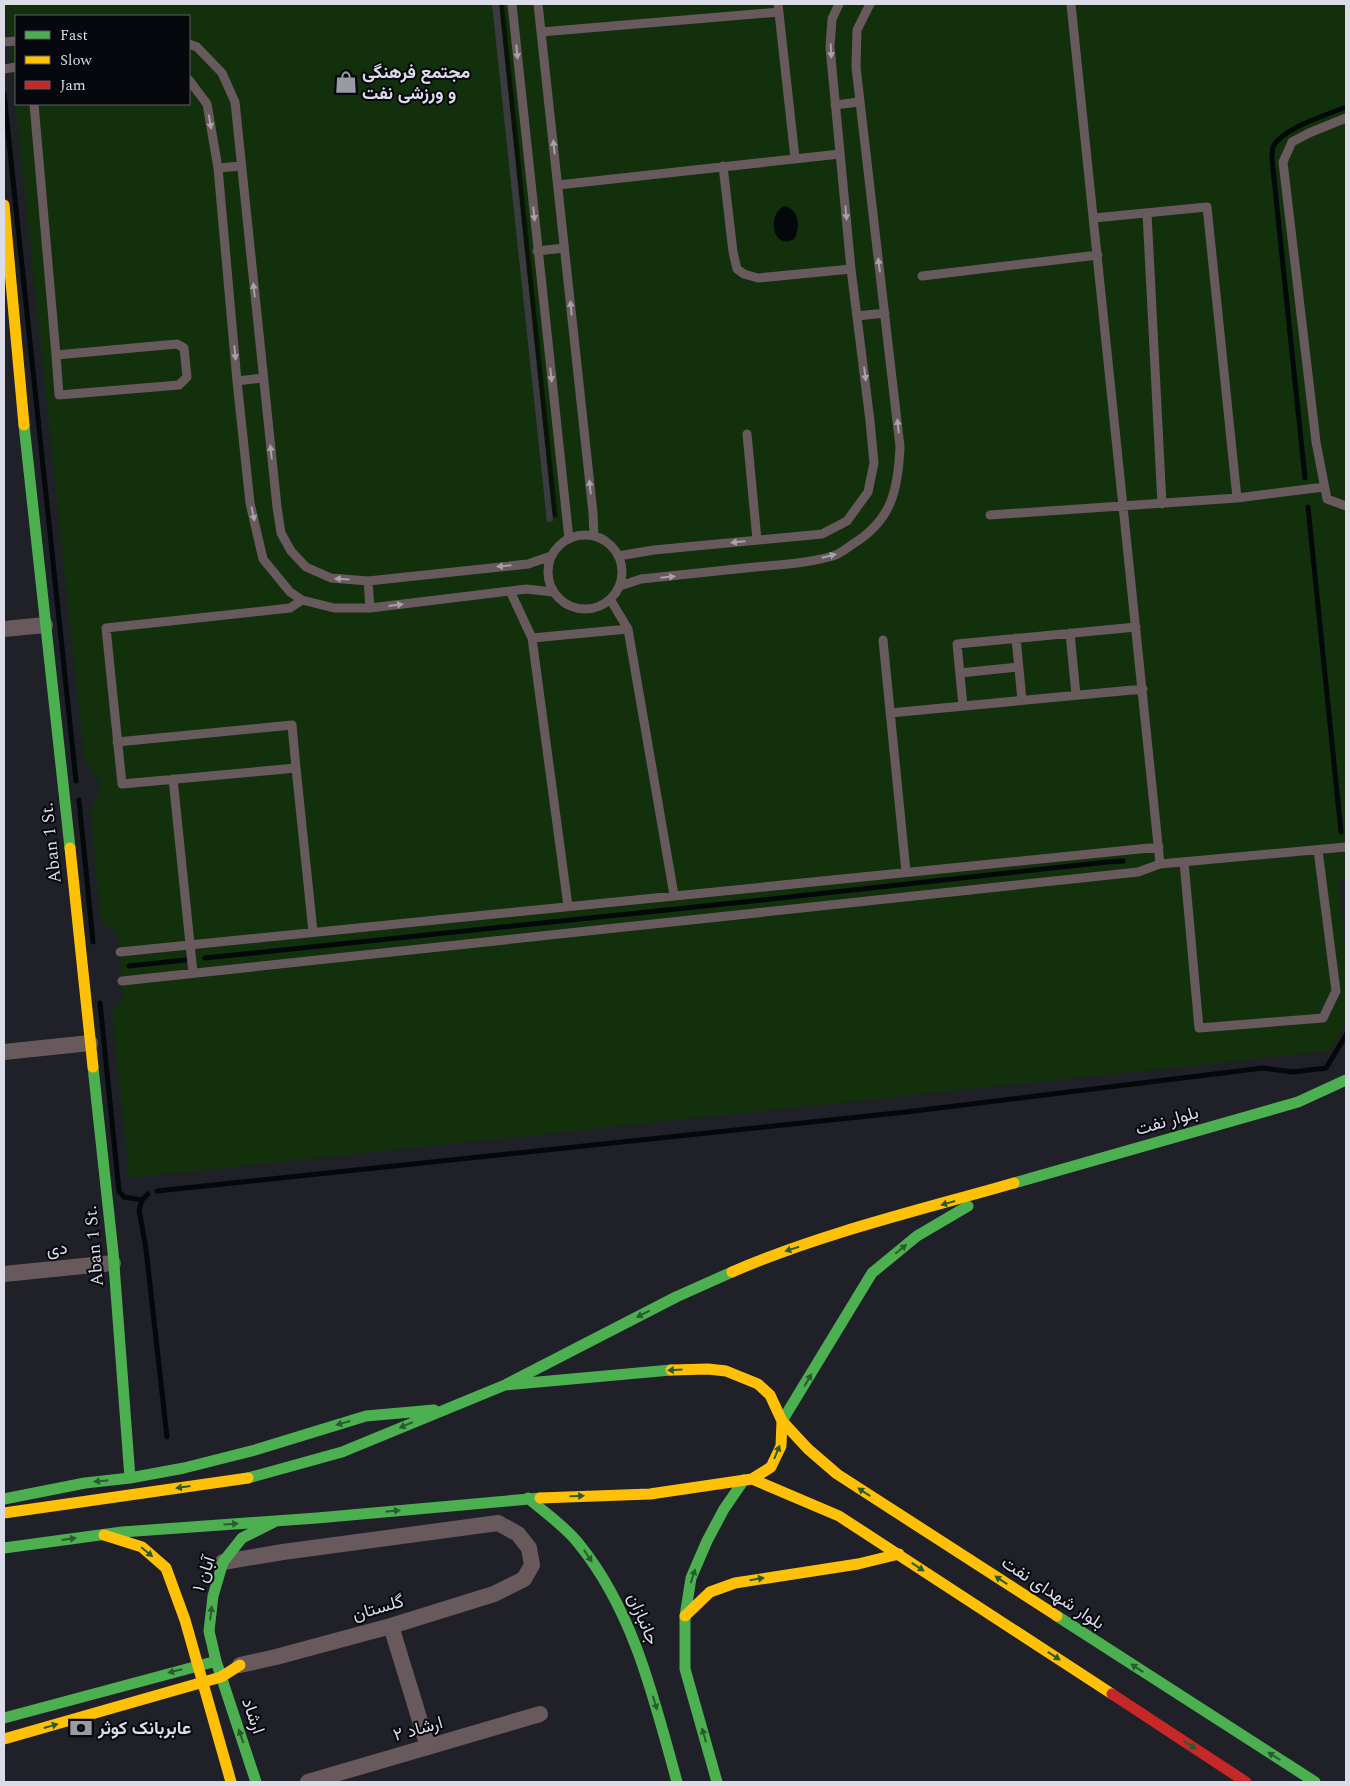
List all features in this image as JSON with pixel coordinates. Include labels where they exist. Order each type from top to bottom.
[{"type":"street","name":"Aban 1 St.","points":[[4,205],[18,365],[113,1263],[130,1478]]},
{"type":"street","points":[[4,629],[45,625]]},
{"type":"street","points":[[4,1052],[90,1043]]},
{"type":"street","name":"بلوار نفت","points":[[995,1190],[1298,1102],[1346,1080]]},
{"type":"street","points":[[4,1513],[252,1477],[342,1452],[505,1385],[676,1297],[762,1259],[863,1226],[995,1190]]},
{"type":"street","points":[[4,1548],[103,1534],[275,1521],[528,1498],[650,1494],[748,1480],[771,1467],[780,1446],[782,1421],[872,1273],[917,1236],[995,1190]]},
{"type":"street","name":"دی","points":[[4,1274],[113,1263]]},
{"type":"street","points":[[505,1385],[679,1369],[726,1371],[743,1376],[758,1384],[770,1395],[782,1421]]},
{"type":"street","points":[[4,1498],[184,1468],[255,1450],[366,1416],[443,1410]]},
{"type":"street","name":"بلوار شهدای نفت","points":[[782,1421],[819,1461],[851,1484],[1315,1782]]},
{"type":"street","points":[[748,1480],[810,1502],[839,1516],[1246,1782]]},
{"type":"street","name":"جانبازان","points":[[717,1782],[685,1669],[684,1616],[691,1578],[703,1550],[724,1509],[748,1480]]},
{"type":"street","name":"جانبازان","points":[[528,1498],[579,1542],[610,1588],[631,1630],[655,1702],[677,1782]]},
{"type":"street","name":"آبان ۱","points":[[216,1661],[208,1631],[213,1596],[223,1562],[242,1538],[275,1521]]},
{"type":"street","name":"گلستان","points":[[4,1739],[221,1677],[240,1665],[391,1626],[494,1594],[524,1578],[532,1565],[530,1548],[518,1534],[498,1523],[223,1562]]},
{"type":"street","points":[[103,1534],[142,1546],[166,1568],[185,1620],[231,1782]]},
{"type":"street","points":[[4,1556],[36,1543]]},
{"type":"street","points":[[684,1616],[710,1592],[735,1583],[858,1564],[899,1554]]},
{"type":"street","points":[[391,1626],[428,1747]]},
{"type":"street","name":"گلستان","points":[[4,1718],[216,1661],[240,1665]]},
{"type":"street","name":"ارشاد","points":[[216,1661],[256,1782]]},
{"type":"street","name":"ارشاد ۲","points":[[308,1782],[540,1714]]},
{"type":"lane","points":[[512,4],[569,538]]},
{"type":"lane","points":[[538,4],[594,536]]},
{"type":"lane","points":[[618,556],[654,550],[822,534],[847,521],[868,492],[874,463],[851,269],[830,47],[832,19],[839,4]]},
{"type":"lane","points":[[620,586],[642,579],[800,562],[835,555],[859,540],[876,524],[889,507],[896,488],[900,447],[856,67],[858,30],[870,4]]},
{"type":"lane","points":[[1071,4],[1160,864]]},
{"type":"lane","points":[[541,32],[778,8],[795,158]]},
{"type":"lane","points":[[190,44],[197,48],[222,73],[235,102],[277,507],[281,533],[291,552],[306,567],[331,578],[368,580],[528,564],[551,556]]},
{"type":"lane","points":[[190,81],[207,104],[218,168],[250,502],[263,559],[290,592],[302,600],[334,608],[370,608],[510,591],[553,592]]},
{"type":"lane","points":[[836,105],[859,102]]},
{"type":"lane","points":[[34,105],[59,395],[179,385],[187,377],[184,348],[177,344],[56,355]]},
{"type":"lane","points":[[1346,118],[1292,142],[1283,162],[1316,442],[1324,487],[1327,499],[1346,506]]},
{"type":"lane","points":[[558,185],[840,154]]},
{"type":"lane","points":[[218,168],[241,166]]},
{"type":"lane","points":[[723,166],[733,252],[738,269],[744,274],[758,278],[851,269]]},
{"type":"lane","points":[[1094,218],[1208,207],[1237,498]]},
{"type":"lane","points":[[1147,213],[1162,504]]},
{"type":"lane","points":[[538,251],[564,248]]},
{"type":"lane","points":[[922,276],[1098,255]]},
{"type":"lane","points":[[857,316],[885,313]]},
{"type":"lane","points":[[238,381],[263,378]]},
{"type":"lane","points":[[747,434],[757,540]]},
{"type":"lane","points":[[990,514],[1237,498],[1324,487]]},
{"type":"lane","points":[[581,535],[594,536],[606,541],[615,550],[621,561],[622,574],[620,586],[605,604],[594,609],[582,610],[571,607],[561,601],[553,592],[548,581],[548,568],[551,556],[558,546],[569,538],[581,535]]},
{"type":"lane","points":[[368,580],[370,608]]},
{"type":"lane","points":[[510,591],[532,638],[568,906]]},
{"type":"lane","points":[[610,599],[628,629],[674,895]]},
{"type":"lane","points":[[296,768],[122,784],[106,628],[290,608],[302,600]]},
{"type":"lane","points":[[963,706],[957,644],[1136,627]]},
{"type":"lane","points":[[532,638],[628,629]]},
{"type":"lane","points":[[1070,633],[1076,695]]},
{"type":"lane","points":[[1016,638],[1022,700]]},
{"type":"lane","points":[[883,640],[906,872]]},
{"type":"lane","points":[[960,673],[1019,666]]},
{"type":"lane","points":[[890,713],[1143,689]]},
{"type":"lane","points":[[117,742],[292,725],[313,932]]},
{"type":"lane","points":[[173,779],[193,974]]},
{"type":"lane","points":[[120,952],[1159,847]]},
{"type":"lane","points":[[122,981],[1138,872],[1160,864],[1346,847]]},
{"type":"lane","points":[[1184,862],[1199,1028],[1323,1018],[1336,990],[1318,850]]},
{"type":"green space","points":[[5,4],[1346,4],[1346,878],[1339,879],[1346,958],[1346,1023],[1330,1051],[129,1178],[112,1012],[123,998],[118,934],[101,922],[90,810],[99,792],[98,779],[84,759],[16,105],[190,105],[190,15],[15,15],[15,100]]},
{"type":"shaded area","points":[[784,206],[793,211],[798,224],[794,239],[787,241],[781,240],[774,230],[775,217],[778,210]]},
{"type":"building","points":[[492,4],[499,4],[553,521],[547,522]]},
{"type":"waterway","points":[[4,94],[76,781]]},
{"type":"waterway","points":[[1305,478],[1272,150],[1278,140],[1295,128],[1346,107]]},
{"type":"waterway","points":[[1308,507],[1341,832]]},
{"type":"waterway","points":[[79,800],[93,942]]},
{"type":"waterway","points":[[205,958],[1123,861]]},
{"type":"waterway","points":[[129,966],[185,960]]},
{"type":"waterway","points":[[100,1003],[119,1191],[124,1197],[142,1200]]},
{"type":"waterway","points":[[157,1191],[906,1112],[1263,1068],[1293,1072],[1326,1068],[1346,1035]]},
{"type":"waterway","points":[[148,1194],[142,1200],[139,1210],[146,1249],[167,1437]]},
{"type":"traffic: fast","points":[[24,425],[70,848]]},
{"type":"traffic: fast","points":[[93,1067],[113,1252],[130,1478]]},
{"type":"traffic: fast","points":[[1014,1183],[1298,1102],[1346,1080]]},
{"type":"traffic: fast","points":[[782,1421],[872,1273],[917,1236],[968,1206]]},
{"type":"traffic: fast","points":[[507,1384],[676,1297],[732,1272]]},
{"type":"traffic: fast","points":[[248,1478],[342,1452],[505,1385],[671,1370]]},
{"type":"traffic: fast","points":[[4,1499],[85,1483],[130,1478],[184,1468],[255,1450],[366,1416],[434,1410]]},
{"type":"traffic: fast","points":[[717,1782],[685,1669],[685,1616],[691,1578],[707,1541],[724,1509],[744,1480]]},
{"type":"traffic: fast","points":[[528,1498],[573,1537],[598,1570],[614,1598],[640,1657],[660,1719],[677,1782]]},
{"type":"traffic: fast","points":[[4,1548],[122,1532],[317,1518],[540,1498]]},
{"type":"traffic: fast","points":[[256,1782],[216,1661],[209,1631],[213,1596],[223,1562],[242,1538],[274,1522]]},
{"type":"traffic: fast","points":[[1057,1616],[1315,1782]]},
{"type":"traffic: fast","points":[[4,1718],[213,1662]]},
{"type":"traffic: slow","points":[[4,205],[24,425]]},
{"type":"traffic: slow","points":[[70,848],[93,1067]]},
{"type":"traffic: slow","points":[[732,1272],[801,1245],[1014,1183]]},
{"type":"traffic: slow","points":[[540,1498],[650,1494],[752,1479],[771,1467],[781,1446],[782,1421],[770,1395],[758,1384],[726,1371],[708,1369],[671,1370]]},
{"type":"traffic: slow","points":[[782,1421],[808,1449],[837,1474],[1057,1616]]},
{"type":"traffic: slow","points":[[4,1513],[248,1478]]},
{"type":"traffic: slow","points":[[752,1479],[839,1516],[1112,1694]]},
{"type":"traffic: slow","points":[[104,1535],[142,1547],[166,1568],[185,1620],[231,1782]]},
{"type":"traffic: slow","points":[[685,1616],[710,1592],[735,1583],[858,1564],[899,1554]]},
{"type":"traffic: slow","points":[[4,1739],[221,1677],[240,1665]]},
{"type":"traffic: jam","points":[[1112,1694],[1246,1782]]},
{"type":"place","name":"مجتمع فرهنگى و ورزشى نفت","points":[[346,82]]},
{"type":"place","name":"عابربانک کوثر","points":[[81,1728]]}]
